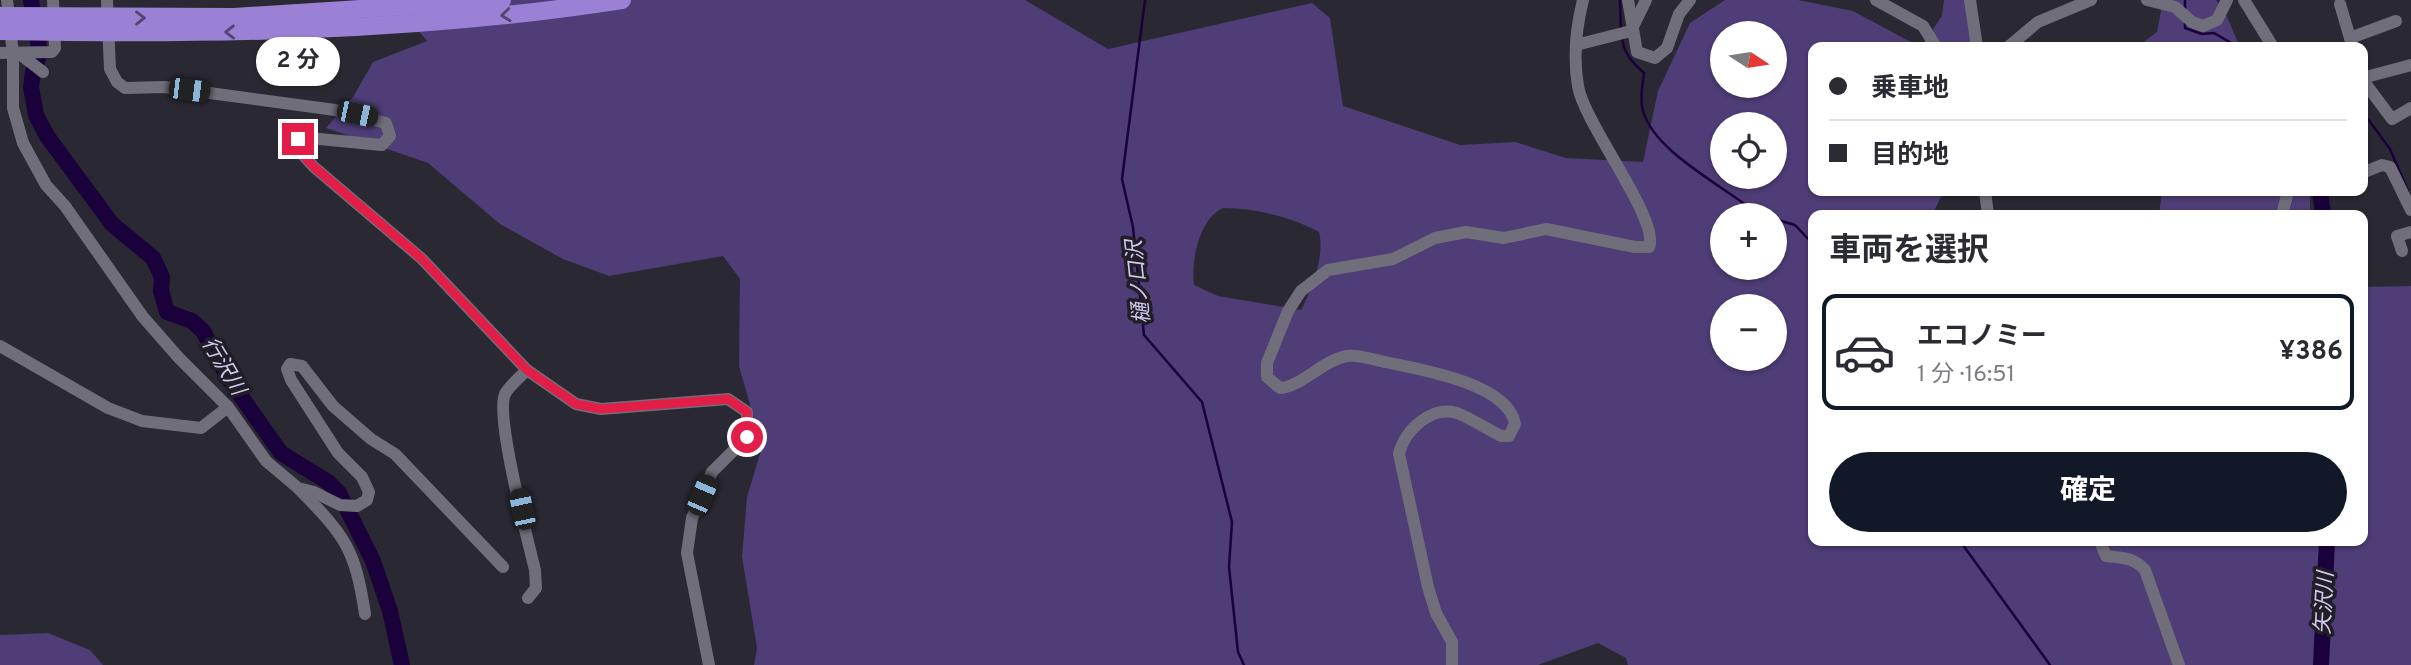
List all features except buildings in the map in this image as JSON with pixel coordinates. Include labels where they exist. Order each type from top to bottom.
[{"type":"highway","points":[[0,32],[72,25],[502,0]]},
{"type":"highway","points":[[0,16],[175,33],[362,27],[530,13],[622,0]]},
{"type":"street","points":[[7,0],[13,108],[23,143],[46,185],[65,206],[143,317],[228,407],[266,461],[298,488],[349,545],[359,575],[365,614]]},
{"type":"street","points":[[11,54],[52,52],[55,48],[52,0]]},
{"type":"street","points":[[107,0],[110,69],[121,86],[130,89],[158,87],[335,110],[387,123],[390,136],[382,145],[309,138],[298,139],[295,146],[314,167],[421,258],[527,370],[576,404],[601,409],[728,399],[747,412],[747,437],[712,472],[692,518],[687,554],[709,665]]},
{"type":"street","points":[[1452,665],[1452,642],[1436,612],[1428,587],[1399,454],[1413,428],[1424,419],[1446,412],[1457,413],[1501,436],[1510,436],[1515,424],[1510,411],[1497,399],[1441,373],[1349,355],[1280,388],[1267,377],[1267,363],[1288,311],[1301,291],[1328,270],[1393,259],[1435,238],[1466,232],[1504,238],[1546,229],[1635,247],[1649,247],[1651,234],[1629,186],[1592,126],[1578,88],[1575,31],[1583,0]]},
{"type":"street","points":[[1628,0],[1631,32],[1637,52],[1649,58],[1659,56],[1674,34],[1679,13],[1690,0]]},
{"type":"street","points":[[1631,32],[1646,0]]},
{"type":"street","points":[[1876,0],[1923,26],[1933,42]]},
{"type":"street","points":[[1970,0],[1976,42]]},
{"type":"street","points":[[2014,42],[2038,22],[2091,0]]},
{"type":"street","points":[[2147,0],[2163,2],[2203,26],[2217,20],[2227,0]]},
{"type":"street","points":[[2244,0],[2270,42]]},
{"type":"street","points":[[2340,4],[2352,42],[2396,21]]},
{"type":"street","points":[[1576,46],[1631,32]]},
{"type":"street","points":[[11,54],[43,72]]},
{"type":"street","points":[[2368,77],[2411,65]]},
{"type":"street","points":[[2368,87],[2392,119],[2411,108]]},
{"type":"street","points":[[2368,171],[2382,165],[2390,167],[2411,210]]},
{"type":"street","points":[[2402,251],[2397,236],[2411,232]]},
{"type":"street","points":[[0,346],[75,392],[142,421],[201,428],[228,407]]},
{"type":"street","points":[[298,488],[346,506],[367,500],[369,492],[362,477],[338,453],[291,380],[287,369],[290,364],[302,366],[333,406],[371,439],[395,454],[503,567]]},
{"type":"street","points":[[527,370],[505,394],[503,404],[510,457],[535,570],[537,588],[528,598]]},
{"type":"street","points":[[2102,546],[2106,556],[2137,561],[2145,570],[2179,665]]},
{"type":"shaded area","points":[[393,0],[1025,0],[1108,49],[1312,3],[1330,18],[1343,106],[1460,145],[1515,142],[1566,158],[1643,162],[1658,91],[1690,23],[1725,0],[1798,0],[1853,11],[1911,42],[1808,42],[1808,196],[1942,196],[1934,210],[1808,210],[1808,546],[2368,546],[2368,287],[2411,286],[2411,665],[1628,665],[1626,658],[1598,643],[1538,665],[754,665],[757,648],[742,557],[747,497],[762,447],[739,366],[740,279],[723,256],[609,276],[563,259],[500,224],[428,163],[326,128],[353,97],[373,62],[427,41]],"holes":[[[1223,208],[1285,218],[1319,232],[1319,262],[1301,310],[1218,296],[1194,285],[1194,264],[1202,231],[1215,213]]]},
{"type":"shaded area","points":[[1944,0],[1976,0],[1977,42],[1924,42],[1942,16]]},
{"type":"shaded area","points":[[2163,0],[2216,0],[2224,10],[2238,42],[2144,42],[2157,32]]},
{"type":"shaded area","points":[[2161,196],[2310,196],[2310,210],[2160,210]]},
{"type":"shaded area","points":[[48,633],[90,650],[103,665],[0,665],[0,635]]},
{"type":"waterway","name":"行沢川","points":[[31,0],[40,53],[31,87],[36,115],[47,136],[112,224],[153,258],[162,277],[161,291],[167,312],[192,321],[203,331],[228,378],[281,453],[328,482],[339,493],[373,561],[390,611],[402,665]]},
{"type":"waterway","name":"樋ノ口沢","points":[[1145,0],[1122,179],[1133,227],[1144,335],[1202,402],[1232,522],[1229,567],[1238,652],[1244,665]]},
{"type":"waterway","points":[[1620,0],[1621,30]]},
{"type":"waterway","points":[[2185,0],[2185,9]]},
{"type":"waterway","points":[[2185,23],[2185,28],[2202,34],[2214,33],[2229,42]]},
{"type":"waterway","points":[[1622,36],[1629,57],[1644,73],[1642,106],[1650,126],[1676,155],[1744,203]]},
{"type":"waterway","points":[[2368,119],[2390,149],[2408,191]]},
{"type":"waterway","name":"矢沢川","points":[[2321,196],[2322,210]]},
{"type":"waterway","points":[[1787,223],[1795,225],[1808,239]]},
{"type":"waterway","points":[[1964,546],[2050,665]]},
{"type":"waterway","name":"矢沢川","points":[[2321,665],[2327,546]]},
{"type":"route","points":[[298,139],[295,146],[314,167],[421,258],[527,370],[558,393],[576,404],[601,409],[728,399],[747,412],[747,437]]}]
